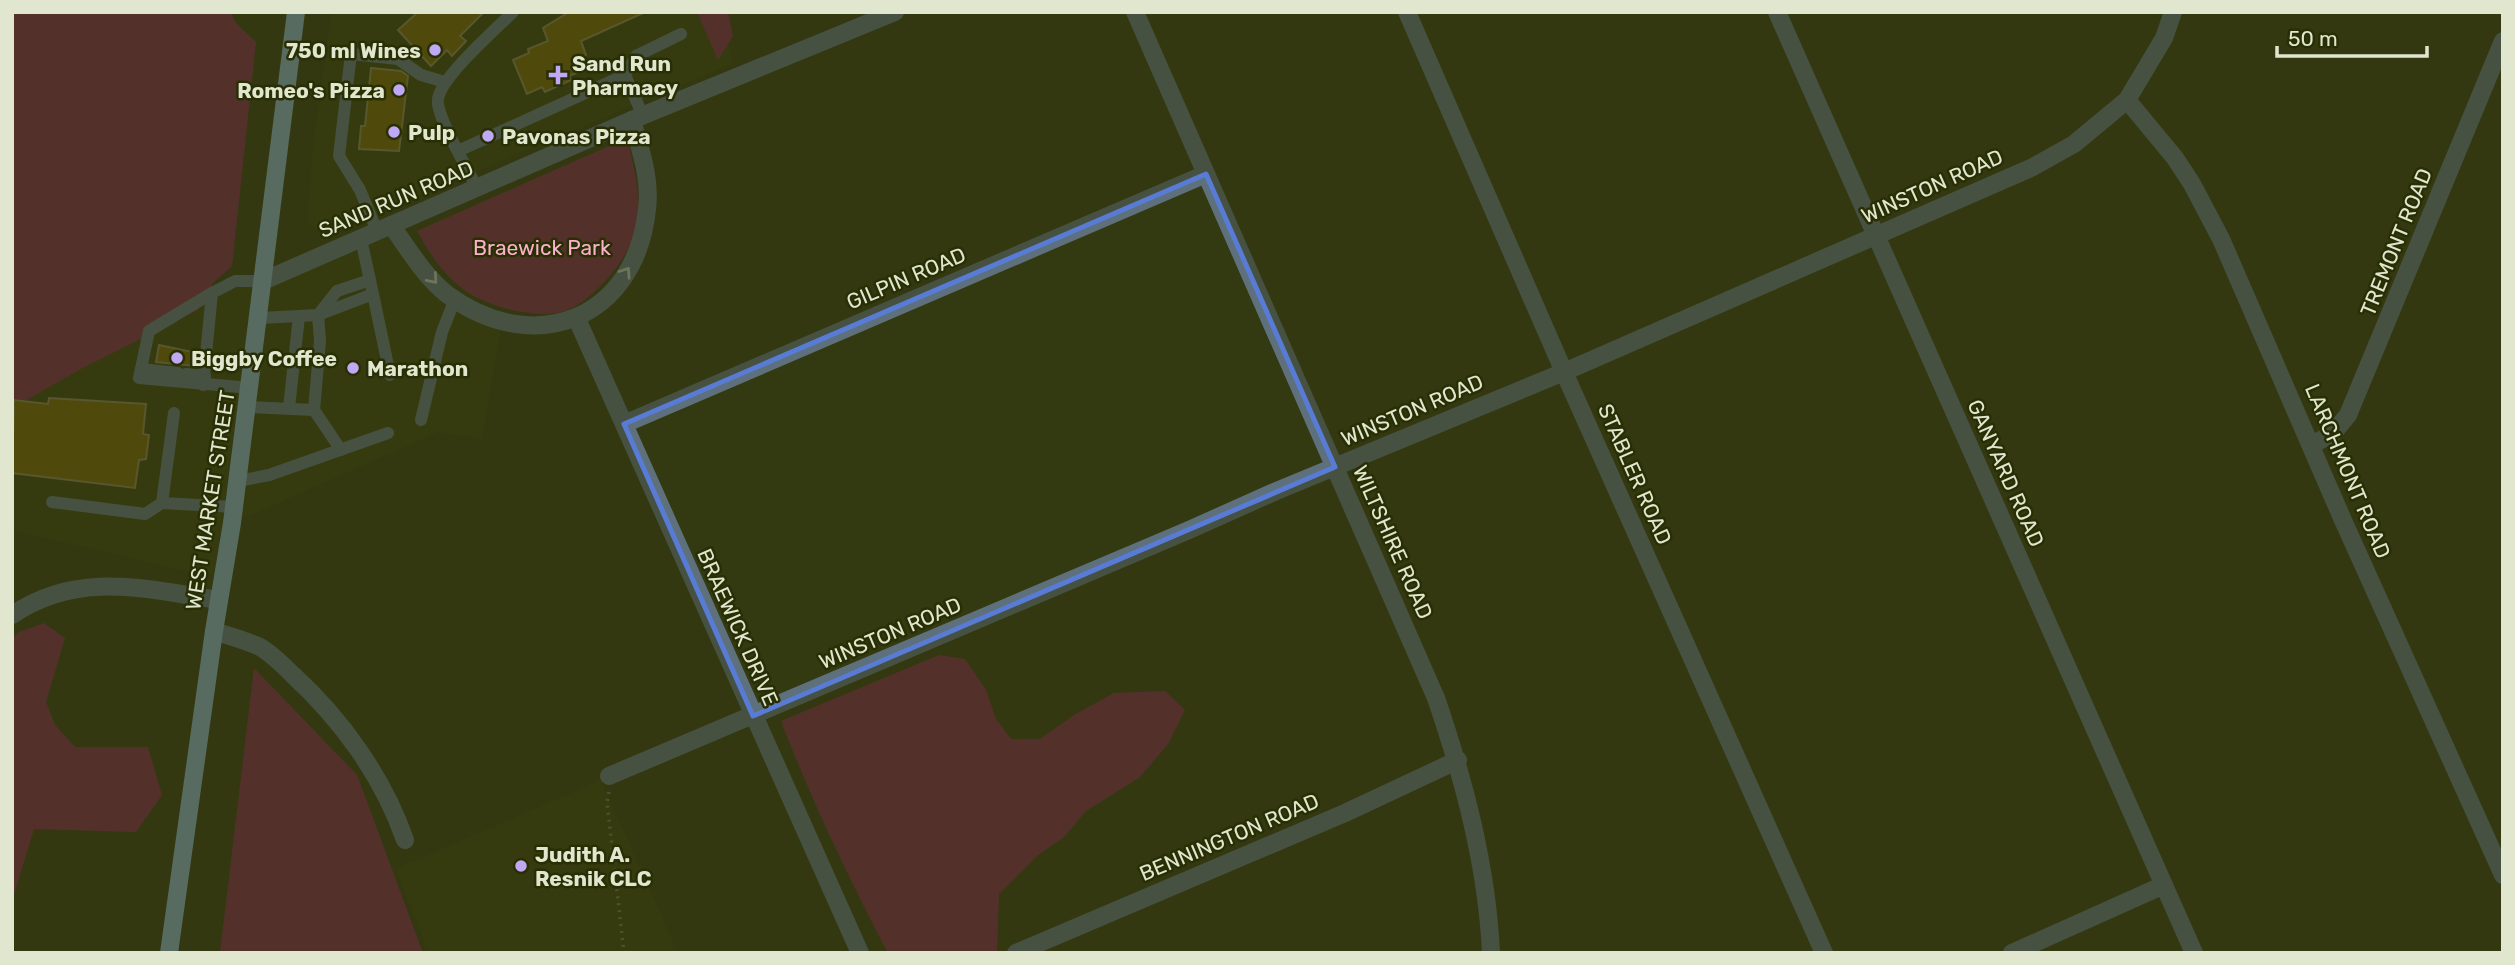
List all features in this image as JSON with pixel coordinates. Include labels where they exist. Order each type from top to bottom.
[{"type":"main road","name":"WEST MARKET STREET","points":[[169,953],[218,600],[251,388],[296,12]]},
{"type":"street","name":"SAND RUN ROAD","points":[[263,281],[638,118],[895,12]]},
{"type":"street","name":"WILTSHIRE ROAD","points":[[1135,12],[1425,669],[1458,760],[1475,834],[1491,953]]},
{"type":"street","name":"STABLER ROAD","points":[[1407,12],[1564,372],[1825,953]]},
{"type":"street","name":"GANYARD ROAD","points":[[1777,12],[2194,953]]},
{"type":"street","name":"WINSTON ROAD","points":[[608,776],[1564,372],[2061,153],[2127,100],[2164,37],[2173,12]]},
{"type":"street","name":"TREMONT ROAD","points":[[2312,444],[2333,433],[2348,415],[2503,41]]},
{"type":"street","name":"LARCHMONT ROAD","points":[[2127,100],[2175,158],[2208,211],[2312,444],[2342,518],[2503,875]]},
{"type":"street","points":[[376,232],[455,299],[479,314],[522,326],[543,326],[577,319],[609,294],[632,263],[640,244],[645,226],[648,190],[638,118]]},
{"type":"street","name":"GILPIN ROAD","points":[[624,424],[1206,174]]},
{"type":"street","name":"BRAEWICK DRIVE","points":[[577,319],[860,953]]},
{"type":"street","points":[[12,615],[51,594],[90,586],[144,589],[218,600]]},
{"type":"street","points":[[214,631],[261,648],[312,693],[344,729],[362,756],[389,803],[405,840]]},
{"type":"street","name":"BENNINGTON ROAD","points":[[1016,953],[1345,813],[1458,760]]},
{"type":"street","points":[[2012,953],[2164,885]]},
{"type":"lane","points":[[477,188],[441,116],[437,100],[445,82],[513,12]]},
{"type":"lane","points":[[458,151],[625,75],[636,56],[681,34]]},
{"type":"lane","points":[[390,375],[370,280],[376,232],[360,190],[339,156],[351,54],[398,60],[421,75],[445,82]]},
{"type":"lane","points":[[625,75],[638,118]]},
{"type":"lane","points":[[341,450],[314,410],[320,341],[318,315],[337,291],[370,280]]},
{"type":"lane","points":[[204,380],[139,379],[149,331],[235,281],[263,281]]},
{"type":"lane","points":[[204,380],[212,293]]},
{"type":"lane","points":[[259,318],[318,315],[373,294]]},
{"type":"lane","points":[[421,420],[442,332],[455,299]]},
{"type":"lane","points":[[289,408],[299,316]]},
{"type":"lane","points":[[141,369],[251,388]]},
{"type":"lane","points":[[248,407],[314,410]]},
{"type":"lane","points":[[162,503],[174,413]]},
{"type":"lane","points":[[238,481],[269,475],[388,433]]},
{"type":"lane","points":[[52,502],[145,514],[162,503],[234,507]]},
{"type":"path","points":[[608,776],[607,802],[624,953]]},
{"type":"highlighted area","points":[[1206,174],[1335,467],[753,716],[624,424]]},
{"type":"shaded area","points":[[332,12],[715,12],[734,63],[330,233],[315,229],[307,223],[313,145]]},
{"type":"shaded area","points":[[391,225],[434,283],[502,321],[482,439],[438,432],[233,523],[223,576],[199,574],[12,530],[12,398],[212,293],[263,281]]},
{"type":"shaded area","name":"Judith A. Resnik CLC","points":[[601,780],[678,953],[429,953],[396,869]]},
{"type":"green space","points":[[12,12],[230,12],[236,23],[256,42],[232,266],[213,283],[198,310],[79,370],[12,408]]},
{"type":"green space","points":[[697,12],[728,12],[733,36],[718,60]]},
{"type":"green space","name":"Braewick Park","points":[[627,138],[638,197],[635,233],[625,255],[608,278],[587,298],[565,311],[527,313],[498,306],[473,295],[443,270],[417,231]]},
{"type":"green space","points":[[44,623],[65,638],[46,702],[55,725],[75,747],[148,747],[162,795],[136,832],[34,829],[12,901],[12,638],[19,632]]},
{"type":"green space","points":[[939,655],[965,659],[986,690],[996,719],[1011,739],[1040,739],[1074,715],[1114,693],[1165,691],[1185,710],[1168,744],[1140,777],[1086,811],[1064,837],[1037,856],[999,894],[997,951],[888,953],[831,838],[781,721]]},
{"type":"green space","points":[[254,668],[357,775],[423,953],[220,953]]},
{"type":"building","points":[[418,12],[484,12],[460,36],[466,41],[452,56],[447,50],[431,66],[398,30]]},
{"type":"building","points":[[569,12],[643,13],[581,41],[586,55],[581,58],[586,69],[569,76],[571,80],[545,92],[542,87],[527,94],[513,60],[529,53],[528,49],[548,41],[543,28]]},
{"type":"building","points":[[371,68],[401,71],[408,76],[399,151],[359,149],[361,126],[365,126]]},
{"type":"building","name":"Biggby Coffee","points":[[159,345],[197,353],[196,366],[156,362]]},
{"type":"building","points":[[49,398],[146,404],[143,434],[149,435],[146,459],[139,460],[135,488],[12,473],[14,400],[48,404]]},
{"type":"place","name":"750 ml Wines","points":[[435,50]]},
{"type":"place","name":"Sand Run Pharmacy","points":[[558,75]]},
{"type":"place","name":"Romeo's Pizza","points":[[399,90]]},
{"type":"place","name":"Pulp","points":[[394,132]]},
{"type":"place","name":"Pavonas Pizza","points":[[488,136]]},
{"type":"place","name":"Biggby Coffee","points":[[177,358]]},
{"type":"place","name":"Marathon","points":[[353,368]]},
{"type":"place","name":"Judith A. Resnik CLC","points":[[521,866]]}]
